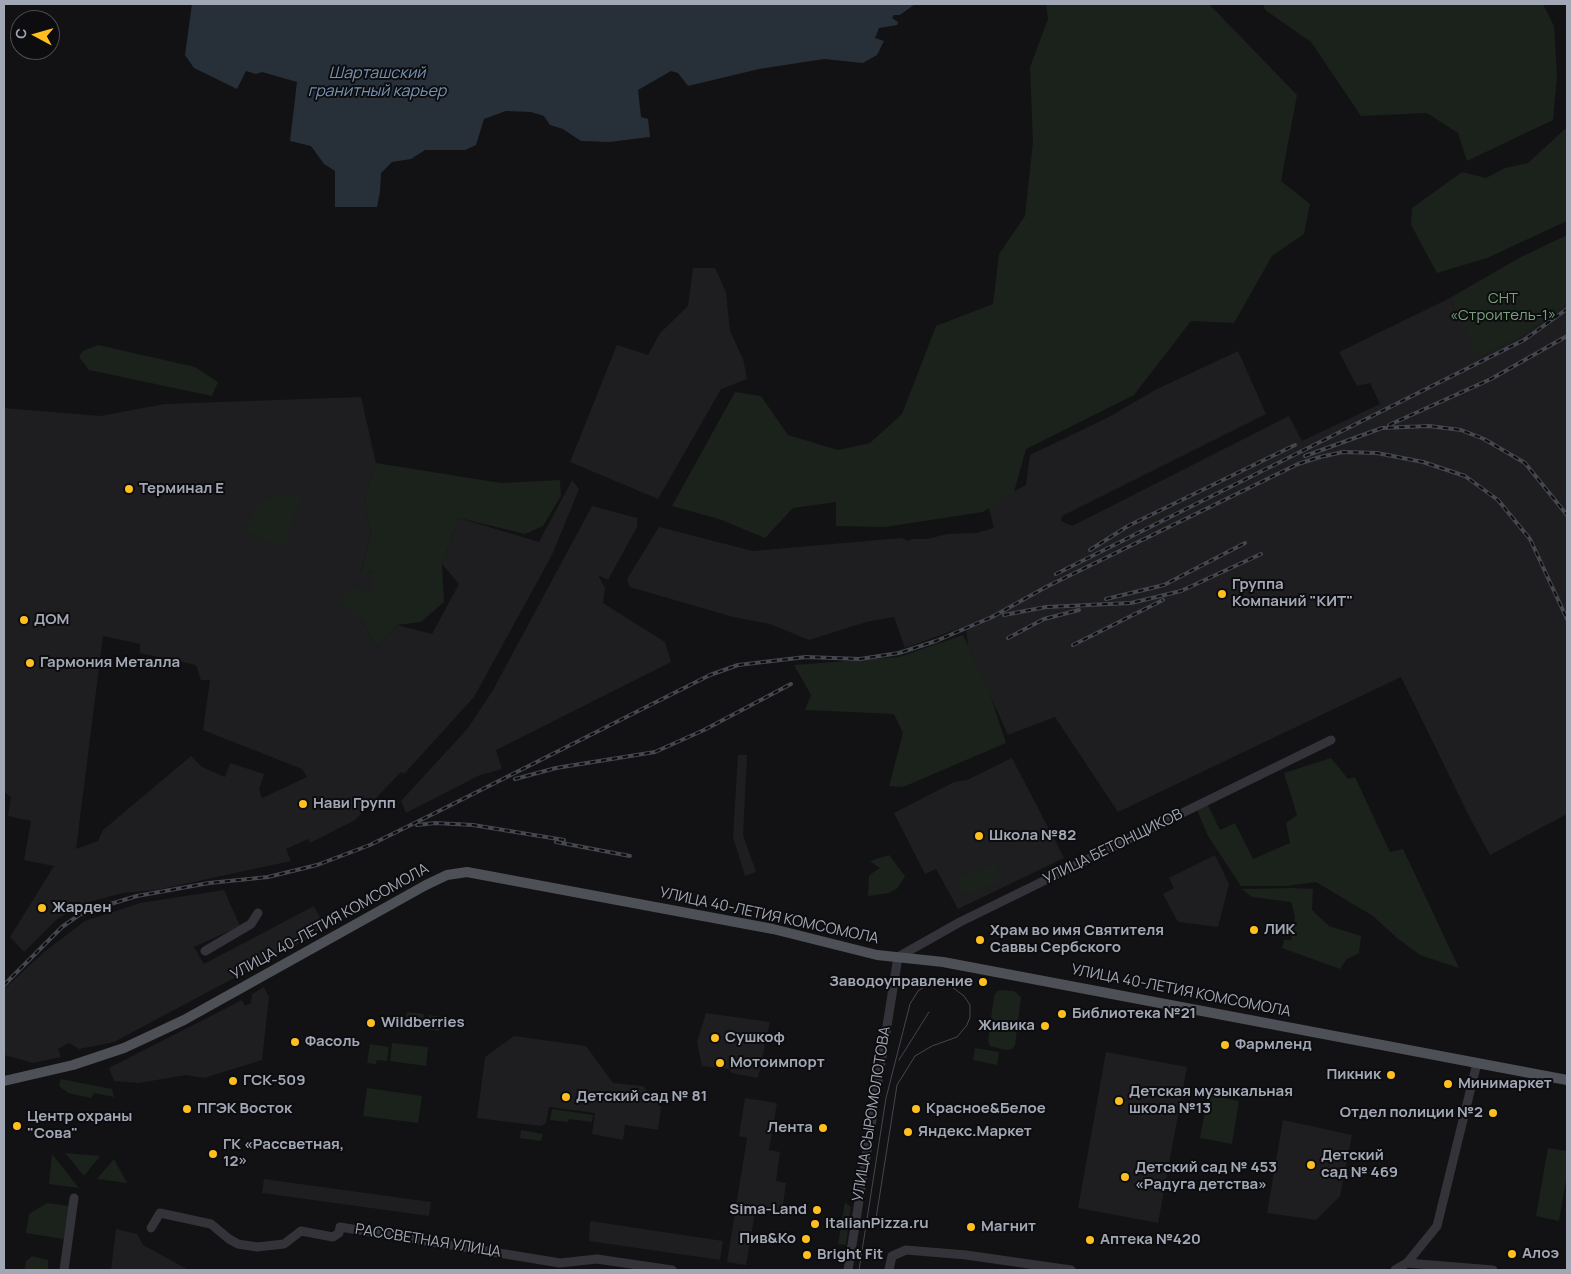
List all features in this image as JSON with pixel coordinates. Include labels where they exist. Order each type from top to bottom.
[{"type":"main road","name":"УЛИЦА 40-ЛЕТИЯ КОМСОМОЛА","points":[[4,1081],[100,1057],[184,1020],[352,925],[447,874],[467,872],[489,874],[773,929],[877,955],[970,967],[1567,1080]]},
{"type":"street","name":"УЛИЦА БЕТОНЩИКОВ","points":[[898,957],[960,922],[1331,740]]},
{"type":"street","points":[[204,950],[251,924],[258,913]]},
{"type":"street","name":"УЛИЦА СЫРОМОЛОТОВА","points":[[848,1270],[898,957]]},
{"type":"street","points":[[1395,1270],[1407,1263],[1437,1226],[1477,1063]]},
{"type":"street","points":[[64,1270],[74,1198]]},
{"type":"street","name":"РАССВЕТНАЯ УЛИЦА","points":[[151,1228],[160,1213],[211,1224],[238,1244],[258,1247],[284,1244],[301,1231],[333,1237],[339,1232],[340,1227],[560,1263],[597,1259],[672,1270]]},
{"type":"street","points":[[889,1270],[892,1256],[906,1250],[966,1255],[1071,1270]]},
{"type":"street","points":[[1407,1263],[1492,1270]]},
{"type":"shaded area","points":[[693,268],[715,268],[726,292],[730,331],[743,359],[747,379],[721,389],[658,499],[570,462],[617,345],[648,355],[660,333],[688,306]]},
{"type":"shaded area","points":[[1450,298],[1479,357],[1519,338],[1567,304],[1567,814],[1490,855],[1401,677],[1118,812],[1055,717],[1008,735],[968,646],[966,626],[905,648],[894,617],[866,622],[809,640],[770,624],[733,617],[630,587],[627,579],[659,527],[753,551],[901,538],[908,541],[947,534],[976,533],[994,528],[988,505],[1026,485],[1030,455],[1109,417],[1155,390],[1238,351],[1266,414],[1062,516],[1061,521],[1072,526],[1289,416],[1302,441],[1380,404],[1370,383],[1357,386],[1339,352]]},
{"type":"shaded area","points":[[361,397],[376,463],[365,495],[367,520],[371,531],[361,572],[373,571],[373,585],[360,618],[378,647],[397,625],[432,634],[459,584],[442,564],[459,518],[539,542],[572,480],[579,489],[552,555],[474,697],[404,774],[401,772],[355,820],[310,843],[308,839],[286,849],[291,861],[156,890],[123,893],[85,903],[56,920],[24,952],[10,937],[54,866],[24,860],[31,821],[8,816],[11,797],[4,792],[4,408],[100,416],[165,404]],"holes":[[[103,636],[140,644],[140,653],[196,665],[201,680],[210,680],[203,730],[302,769],[307,777],[262,798],[259,789],[264,774],[230,763],[225,777],[202,767],[191,756],[103,830],[98,841],[76,849]]]},
{"type":"shaded area","points":[[592,506],[637,518],[637,527],[608,580],[598,575],[605,588],[603,603],[665,642],[671,662],[496,750],[502,769],[480,775],[406,813],[401,801],[468,728],[493,690]]},
{"type":"shaded area","points":[[738,755],[747,755],[743,835],[756,872],[745,876],[733,837]]},
{"type":"shaded area","name":"Школа №82","points":[[1012,758],[1064,858],[958,909],[936,869],[925,874],[894,813],[954,782],[967,780]]},
{"type":"shaded area","points":[[1215,855],[1229,884],[1218,927],[1178,922],[1163,894],[1174,888],[1169,878]]},
{"type":"shaded area","points":[[224,890],[240,926],[194,947],[204,964],[314,906],[326,929],[114,1042],[79,1049],[69,1043],[58,1049],[61,1057],[33,1063],[4,1055],[4,989],[44,952],[85,921],[140,903]]},
{"type":"shaded area","points":[[264,987],[269,997],[262,1060],[204,1078],[186,1075],[139,1083],[114,1081],[109,1068],[242,1000],[245,1006],[251,1003],[252,994]]},
{"type":"shaded area","points":[[706,1013],[770,1022],[758,1078],[732,1073],[729,1069],[702,1066],[697,1042]]},
{"type":"shaded area","name":"Детский сад № 81","points":[[514,1036],[586,1046],[613,1083],[643,1086],[661,1107],[658,1130],[625,1125],[623,1140],[592,1134],[595,1113],[549,1107],[546,1123],[541,1126],[477,1118],[485,1057]]},
{"type":"shaded area","points":[[1106,1052],[1187,1067],[1158,1223],[1078,1208]]},
{"type":"shaded area","points":[[745,1098],[777,1103],[769,1150],[780,1152],[776,1181],[786,1183],[782,1211],[756,1207],[746,1265],[727,1262],[747,1138],[739,1136]]},
{"type":"shaded area","name":"Детский сад № 469","points":[[1283,1120],[1352,1135],[1340,1196],[1316,1220],[1267,1213]]},
{"type":"shaded area","points":[[264,1179],[431,1202],[429,1216],[262,1193]]},
{"type":"shaded area","points":[[590,1221],[723,1241],[720,1260],[589,1241]]},
{"type":"shaded area","points":[[116,1229],[137,1234],[143,1245],[189,1270],[111,1270]]},
{"type":"green space","points":[[1046,4],[1209,4],[1297,95],[1281,181],[1310,204],[1304,234],[1272,256],[1234,323],[1191,321],[1134,395],[1026,449],[1014,492],[983,512],[885,527],[836,526],[836,502],[793,508],[765,538],[719,519],[672,506],[735,392],[761,396],[788,435],[838,450],[870,443],[902,414],[936,326],[993,304],[999,254],[1025,216],[1033,142],[1030,67],[1048,19]]},
{"type":"green space","points":[[1263,4],[1543,4],[1554,26],[1557,75],[1553,120],[1467,161],[1458,133],[1427,113],[1361,116],[1311,42],[1265,10]]},
{"type":"green space","points":[[1567,127],[1567,221],[1487,258],[1437,273],[1411,225],[1412,208],[1462,172],[1486,178],[1505,168],[1528,163]]},
{"type":"green space","name":"СНТ «Строитель-1»","points":[[1567,235],[1567,304],[1519,338],[1478,358],[1450,298],[1519,258]]},
{"type":"green space","points":[[98,345],[195,367],[218,382],[212,396],[89,370],[79,357],[83,351]]},
{"type":"green space","points":[[376,463],[501,483],[560,480],[561,496],[543,526],[525,534],[459,518],[442,564],[444,602],[421,622],[397,625],[378,647],[360,618],[336,602],[354,588],[370,591],[373,585],[373,571],[361,573],[371,531],[367,520],[365,495]]},
{"type":"green space","points":[[281,495],[303,497],[293,518],[285,547],[260,539],[245,530],[260,503]]},
{"type":"green space","points":[[963,635],[989,691],[1006,743],[903,787],[889,786],[903,733],[894,714],[805,710],[811,695],[794,665],[899,657]]},
{"type":"green space","points":[[1331,758],[1348,779],[1355,777],[1390,852],[1403,849],[1459,968],[1420,955],[1397,938],[1373,916],[1316,882],[1286,886],[1241,886],[1208,836],[1197,810],[1208,805],[1220,830],[1235,823],[1253,859],[1290,843],[1286,823],[1297,815],[1284,773]]},
{"type":"green space","points":[[889,855],[905,876],[898,888],[889,893],[868,896],[869,875],[880,868],[870,861]]},
{"type":"green space","points":[[994,863],[997,865],[1002,880],[975,893],[963,894],[958,879]]},
{"type":"green space","points":[[1242,889],[1313,889],[1312,910],[1329,926],[1361,936],[1359,953],[1347,959],[1340,969],[1282,948],[1284,940],[1291,940],[1295,917],[1291,902],[1252,897]]},
{"type":"green space","points":[[997,991],[1014,991],[1021,997],[1015,1045],[1012,1049],[1006,1050],[990,1046],[988,1041],[994,996]]},
{"type":"green space","points":[[407,1012],[424,1014],[422,1029],[405,1026]]},
{"type":"green space","points":[[429,1015],[442,1017],[439,1031],[427,1029]]},
{"type":"green space","points":[[392,1043],[428,1047],[426,1066],[390,1061]]},
{"type":"green space","points":[[370,1044],[389,1047],[387,1061],[377,1060],[376,1064],[367,1063]]},
{"type":"green space","points":[[975,1048],[999,1052],[997,1065],[973,1060]]},
{"type":"green space","points":[[61,1079],[112,1089],[114,1097],[94,1093],[91,1098],[68,1093],[59,1086]]},
{"type":"green space","points":[[367,1088],[422,1096],[418,1123],[363,1116]]},
{"type":"green space","points":[[1208,1095],[1239,1101],[1232,1144],[1200,1138]]},
{"type":"green space","points":[[552,1109],[593,1115],[592,1122],[569,1119],[568,1122],[550,1120]]},
{"type":"green space","points":[[521,1130],[543,1134],[541,1141],[520,1138]]},
{"type":"green space","points":[[1548,1148],[1567,1151],[1567,1174],[1559,1221],[1536,1216]]},
{"type":"green space","points":[[65,1153],[100,1156],[84,1176]]},
{"type":"green space","points":[[52,1154],[79,1188],[49,1184]]},
{"type":"green space","points":[[114,1159],[127,1183],[97,1179]]},
{"type":"green space","points":[[845,1202],[851,1207],[846,1245],[838,1244]]},
{"type":"green space","points":[[47,1203],[69,1206],[64,1239],[26,1233],[29,1214]]},
{"type":"green space","points":[[32,1256],[48,1260],[48,1270],[25,1270],[26,1261]]},
{"type":"water","name":"Шарташский гранитный карьер","points":[[192,4],[915,4],[900,15],[894,15],[892,18],[898,22],[897,25],[879,28],[875,38],[884,41],[877,55],[863,63],[824,59],[759,69],[688,86],[678,73],[671,71],[638,90],[641,117],[648,119],[650,137],[609,142],[581,141],[563,129],[550,125],[544,116],[531,112],[506,111],[484,119],[476,145],[465,150],[425,150],[411,159],[392,162],[381,173],[377,207],[335,207],[335,171],[324,164],[311,146],[290,141],[297,82],[262,72],[256,74],[246,71],[237,89],[194,68],[185,55]]},
{"type":"tram line","points":[[859,1270],[886,1098],[910,1004],[918,991],[924,987],[938,985],[952,987],[964,996],[970,1005],[970,1017],[967,1025],[957,1037],[932,1046],[915,1056],[897,1085],[875,1225]]},
{"type":"tram line","points":[[899,1060],[929,1012]]},
{"type":"railway","points":[[1056,574],[1524,340],[1567,309]]},
{"type":"railway","points":[[1389,425],[1491,379],[1567,336]]},
{"type":"railway","points":[[1305,456],[1382,428],[1429,426],[1461,430],[1484,439],[1525,463],[1567,515]]},
{"type":"railway","points":[[1090,550],[1128,526],[1295,445]]},
{"type":"railway","points":[[4,985],[62,927],[79,915],[137,896],[209,883],[268,877],[317,865],[370,845],[710,675],[738,665],[806,657],[860,659],[899,653],[936,641],[992,617],[1046,587],[1298,464],[1320,457],[1343,452],[1377,453],[1423,462],[1465,476],[1498,500],[1530,539],[1567,619]]},
{"type":"railway","points":[[1106,599],[1164,585],[1245,543]]},
{"type":"railway","points":[[1004,615],[1046,607],[1131,603],[1181,591],[1261,554]]},
{"type":"railway","points":[[1073,645],[1163,600]]},
{"type":"railway","points":[[1008,638],[1044,619],[1079,610]]},
{"type":"railway","points":[[515,779],[556,768],[655,752],[704,730],[791,684]]},
{"type":"railway","points":[[417,825],[435,823],[473,825],[564,840]]},
{"type":"railway","points":[[556,842],[630,856]]},
{"type":"place","name":"Терминал Е","points":[[129,489]]},
{"type":"place","name":"Группа Компаний \"КИТ\"","points":[[1222,594]]},
{"type":"place","name":"ДОМ","points":[[24,620]]},
{"type":"place","name":"Гармония Металла","points":[[30,663]]},
{"type":"place","name":"Нави Групп","points":[[303,804]]},
{"type":"place","name":"Школа №82","points":[[979,836]]},
{"type":"place","name":"Жарден","points":[[42,908]]},
{"type":"place","name":"ЛИК","points":[[1254,930]]},
{"type":"place","name":"Храм во имя Святителя Саввы Сербского","points":[[980,940]]},
{"type":"place","name":"Заводоуправление","points":[[983,982]]},
{"type":"place","name":"Библиотека №21","points":[[1062,1014]]},
{"type":"place","name":"Wildberries","points":[[371,1023]]},
{"type":"place","name":"Живика","points":[[1045,1026]]},
{"type":"place","name":"Сушкоф","points":[[715,1038]]},
{"type":"place","name":"Фасоль","points":[[295,1042]]},
{"type":"place","name":"Фармленд","points":[[1225,1045]]},
{"type":"place","name":"Мотоимпорт","points":[[720,1063]]},
{"type":"place","name":"Пикник","points":[[1391,1075]]},
{"type":"place","name":"ГСК-509","points":[[233,1081]]},
{"type":"place","name":"Минимаркет","points":[[1448,1084]]},
{"type":"place","name":"Детский сад № 81","points":[[566,1097]]},
{"type":"place","name":"Детская музыкальная школа №13","points":[[1119,1101]]},
{"type":"place","name":"ПГЭК Восток","points":[[187,1109]]},
{"type":"place","name":"Красное&Белое","points":[[916,1109]]},
{"type":"place","name":"Отдел полиции №2","points":[[1493,1113]]},
{"type":"place","name":"Центр охраны \"Сова\"","points":[[17,1126]]},
{"type":"place","name":"Лента","points":[[823,1128]]},
{"type":"place","name":"Яндекс.Маркет","points":[[908,1132]]},
{"type":"place","name":"ГК «Рассветная, 12»","points":[[213,1154]]},
{"type":"place","name":"Детский сад № 469","points":[[1311,1165]]},
{"type":"place","name":"Детский сад № 453 «Радуга детства»","points":[[1125,1177]]},
{"type":"place","name":"Sima-Land","points":[[817,1210]]},
{"type":"place","name":"ItalianPizza.ru","points":[[815,1224]]},
{"type":"place","name":"Магнит","points":[[971,1227]]},
{"type":"place","name":"Пив&Ко","points":[[806,1239]]},
{"type":"place","name":"Аптека №420","points":[[1090,1240]]},
{"type":"place","name":"Алоэ","points":[[1512,1254]]},
{"type":"place","name":"Bright Fit","points":[[807,1255]]}]
